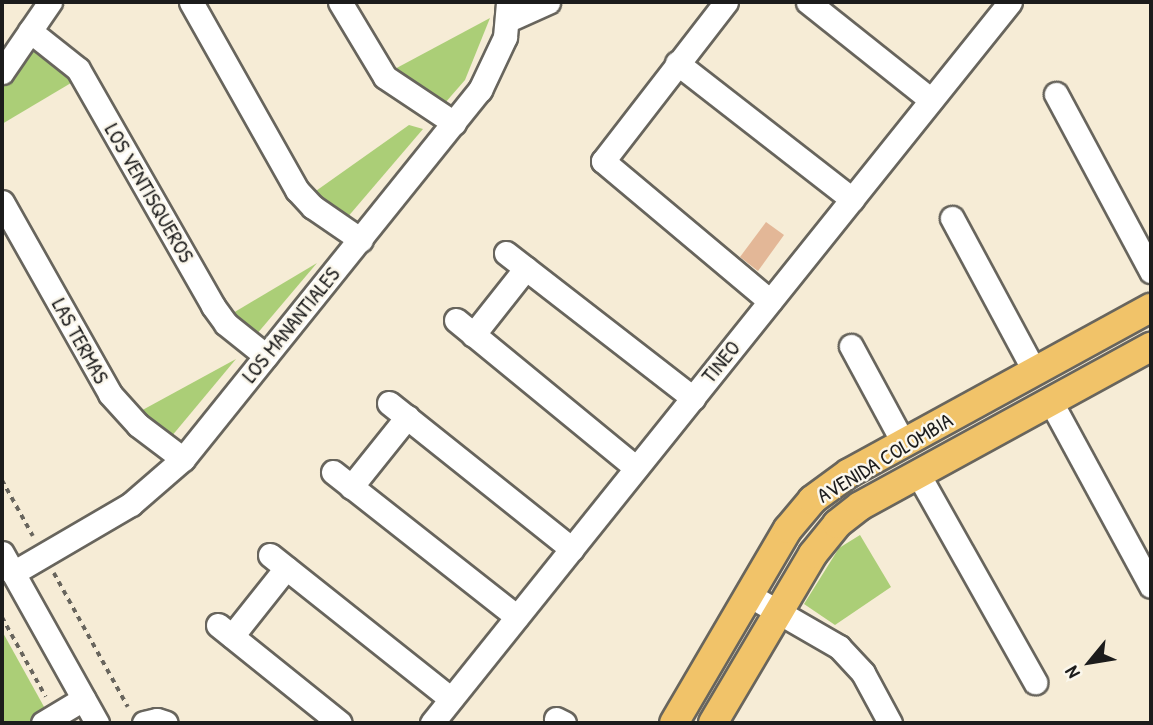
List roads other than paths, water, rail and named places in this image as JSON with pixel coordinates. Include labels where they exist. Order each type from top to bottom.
[{"type":"main road","name":"AVENIDA COLOMBIA","points":[[674,723],[788,529],[812,500],[904,444],[1151,308]]},
{"type":"main road","name":"AVENIDA COLOMBIA","points":[[713,723],[779,611],[836,524],[918,474],[1151,347]]},
{"type":"street","points":[[2,72],[50,2]]},
{"type":"street","points":[[191,2],[297,190],[313,207],[360,240]]},
{"type":"street","points":[[340,2],[385,77],[454,123]]},
{"type":"street","points":[[508,11],[548,2]]},
{"type":"street","points":[[726,2],[603,161],[770,301]]},
{"type":"street","points":[[808,2],[932,100]]},
{"type":"street","name":"TINEO","points":[[432,723],[932,100],[1002,5]]},
{"type":"street","name":"LOS MANANTIALES","points":[[13,573],[131,504],[183,459],[454,123],[491,73],[508,11]]},
{"type":"street","name":"LOS VENTISQUEROS","points":[[30,31],[78,69],[213,306],[226,324],[267,356]]},
{"type":"street","points":[[677,63],[852,199]]},
{"type":"street","points":[[1056,94],[1151,271]]},
{"type":"street","name":"LAS TERMAS","points":[[2,202],[110,394],[138,425],[183,459]]},
{"type":"street","points":[[952,218],[1035,372]]},
{"type":"street","points":[[506,253],[693,398]]},
{"type":"street","points":[[526,268],[464,328],[636,468]]},
{"type":"street","points":[[851,346],[904,444]]},
{"type":"street","points":[[1051,402],[1151,586]]},
{"type":"street","points":[[351,487],[398,410],[572,549]]},
{"type":"street","points":[[332,472],[517,617]]},
{"type":"street","points":[[918,474],[1035,682]]},
{"type":"street","points":[[2,552],[97,723]]},
{"type":"street","points":[[340,723],[225,631],[278,561],[451,699]]},
{"type":"street","points":[[749,595],[847,655],[876,693],[890,723]]},
{"type":"street","points":[[50,719],[83,699]]},
{"type":"street","points":[[138,717],[166,723]]}]
